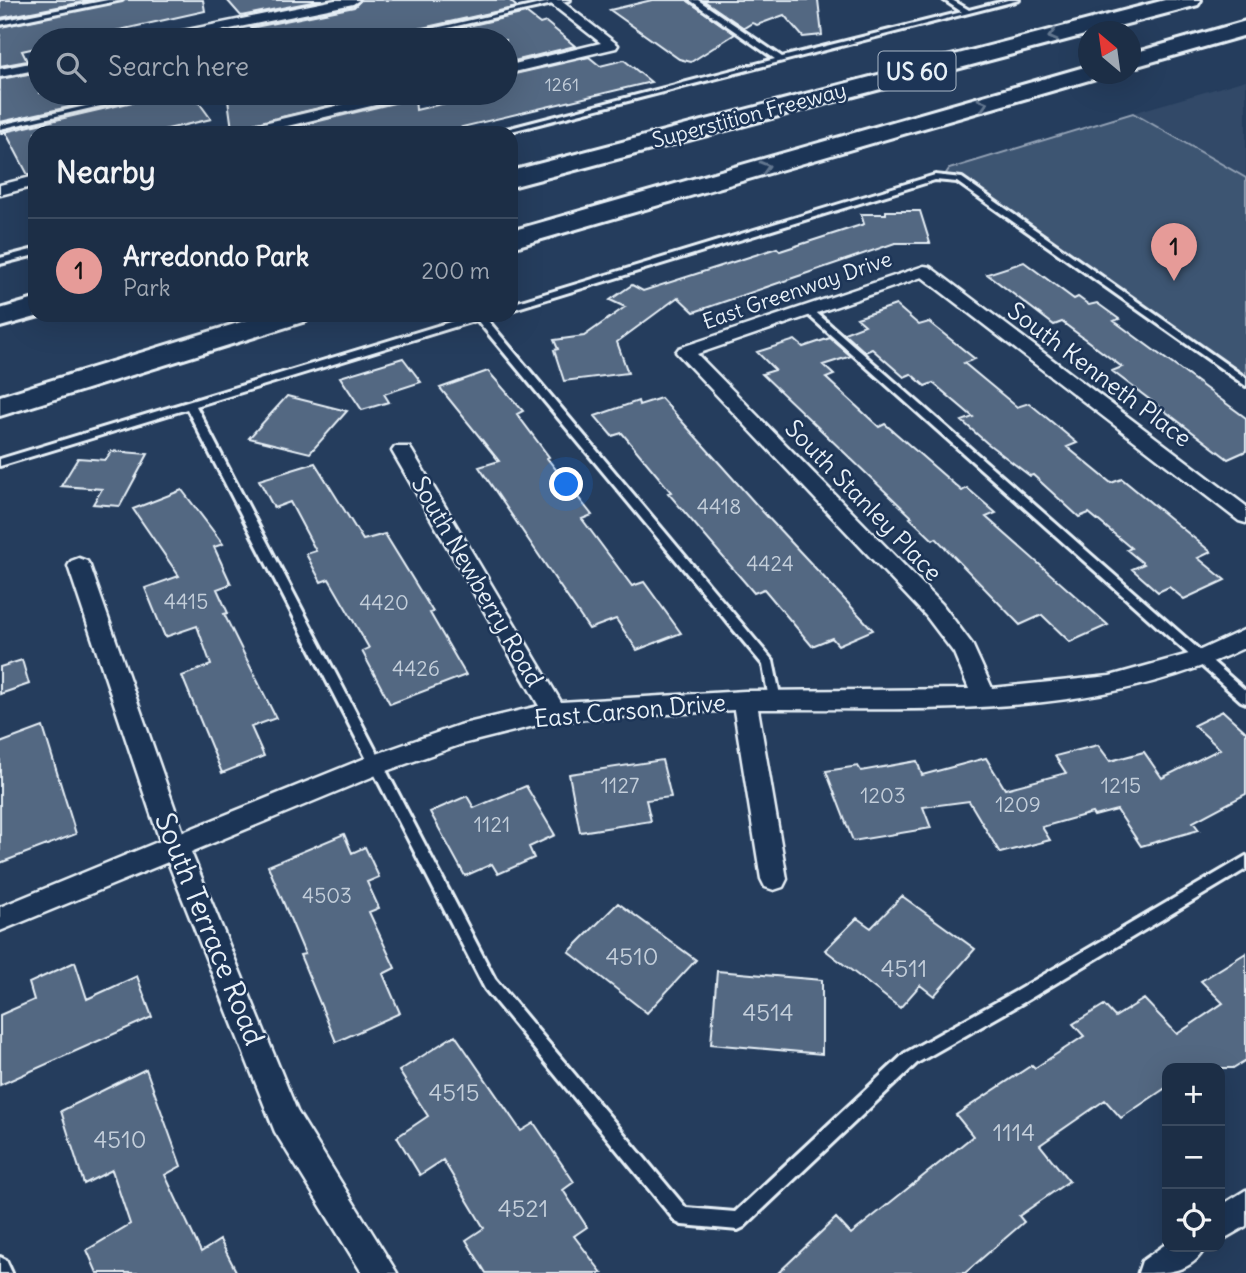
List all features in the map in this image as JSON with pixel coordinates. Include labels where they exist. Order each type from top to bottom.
[{"type":"highway","name":"Superstition Freeway","points":[[518,174],[1190,0]]},
{"type":"highway","points":[[1141,58],[1246,30]]},
{"type":"highway","name":"US 60","points":[[518,238],[1078,76]]},
{"type":"highway","points":[[518,244],[699,186]]},
{"type":"highway","points":[[0,294],[28,287]]},
{"type":"highway","points":[[0,318],[28,310]]},
{"type":"highway","points":[[0,386],[223,322]]},
{"type":"highway","points":[[0,406],[272,322]]},
{"type":"street","points":[[216,28],[353,0]]},
{"type":"street","points":[[518,67],[611,45],[558,1]]},
{"type":"street","points":[[0,73],[28,67]]},
{"type":"street","points":[[269,126],[357,105]]},
{"type":"street","points":[[0,190],[28,183]]},
{"type":"street","name":"East Greenway Drive","points":[[685,352],[924,271]]},
{"type":"street","name":"South Kenneth Place","points":[[924,271],[1246,516]]},
{"type":"street","name":"South Stanley Place","points":[[685,352],[934,610],[964,650],[985,698]]},
{"type":"street","name":"South Newberry Road","points":[[402,451],[554,712]]},
{"type":"street","name":"South Terrace Road","points":[[79,566],[175,845],[286,1121],[381,1273]]},
{"type":"street","name":"East Carson Drive","points":[[0,919],[377,764],[459,735],[554,712],[745,700],[985,698],[1110,685],[1203,658],[1246,637]]},
{"type":"street","points":[[745,700],[774,879]]},
{"type":"street","points":[[1225,1221],[1246,1206]]},
{"type":"street","points":[[1154,1273],[1182,1252]]},
{"type":"lane","points":[[0,23],[119,0]]},
{"type":"lane","points":[[693,0],[780,60]]},
{"type":"lane","points":[[947,0],[968,12]]},
{"type":"lane","points":[[518,127],[1016,0]]},
{"type":"lane","points":[[440,28],[558,1]]},
{"type":"lane","points":[[0,127],[99,105]]},
{"type":"lane","points":[[518,305],[935,177],[959,180],[1246,383]]},
{"type":"lane","points":[[0,261],[28,253]]},
{"type":"lane","points":[[808,310],[1246,698]]},
{"type":"lane","points":[[0,463],[461,322]]},
{"type":"lane","points":[[486,322],[769,664],[775,700]]},
{"type":"lane","points":[[190,404],[490,984],[682,1216],[738,1220],[911,1058],[1246,862]]},
{"type":"lane","points":[[0,1266],[4,1273]]},
{"type":"shaded area","points":[[1246,80],[1246,178],[1133,113]]},
{"type":"shaded area","points":[[1133,113],[1246,178],[1246,383],[959,180],[943,178],[949,169]]},
{"type":"building","points":[[0,0],[94,0],[0,18]]},
{"type":"building","points":[[125,0],[203,0],[205,11],[129,28],[28,28],[28,50],[22,51],[27,61],[0,66],[0,27]]},
{"type":"building","points":[[227,0],[322,0],[241,16]]},
{"type":"building","points":[[361,0],[509,0],[517,7],[422,28],[250,28],[354,7]]},
{"type":"building","points":[[652,0],[687,0],[735,34],[691,62],[679,59],[610,10]]},
{"type":"building","points":[[703,0],[818,0],[822,35],[803,37],[784,15],[757,25],[752,23],[744,28]]},
{"type":"building","points":[[526,13],[540,24],[546,22],[575,46],[518,60],[518,28],[459,28]]},
{"type":"building","points":[[589,57],[600,66],[624,60],[651,82],[466,126],[298,126],[386,105],[416,105],[416,110],[437,105],[518,105],[518,73]]},
{"type":"building","points":[[28,74],[28,105],[78,105],[0,122],[0,79]]},
{"type":"building","points":[[120,105],[201,105],[211,119],[180,126],[30,126]]},
{"type":"building","points":[[229,105],[331,105],[244,126],[232,126]]},
{"type":"building","points":[[28,126],[28,175],[6,133],[0,133]]},
{"type":"building","points":[[886,211],[920,211],[930,243],[895,243],[694,312],[678,297],[617,342],[628,373],[564,381],[554,350],[558,349],[554,340],[584,336],[625,307],[610,300],[632,285],[643,291],[777,248],[780,251],[864,224],[861,214],[886,214]]},
{"type":"building","points":[[1024,262],[1074,299],[1078,297],[1089,305],[1097,303],[1119,319],[1114,321],[1246,418],[1246,451],[1228,459],[1112,371],[1122,367],[1062,322],[1054,325],[987,274]]},
{"type":"building","points":[[896,305],[919,325],[929,322],[975,359],[964,363],[1017,407],[1029,403],[1077,443],[1067,447],[1111,483],[1122,479],[1211,552],[1198,558],[1225,580],[1184,599],[1169,587],[1158,592],[1132,569],[1144,564],[1127,550],[1131,548],[1089,513],[1079,517],[1033,475],[1030,476],[987,443],[962,421],[973,417],[933,383],[925,386],[911,374],[904,377],[872,349],[865,352],[844,333],[865,325],[857,318]]},
{"type":"building","points":[[830,338],[851,356],[823,365],[834,375],[826,378],[879,427],[885,424],[962,491],[967,488],[996,513],[986,517],[1108,625],[1070,642],[1042,615],[1020,625],[936,538],[933,540],[762,374],[775,370],[757,352],[795,340],[803,347]]},
{"type":"building","points":[[403,358],[421,382],[384,394],[389,402],[362,410],[340,377]]},
{"type":"building","points":[[488,371],[523,411],[517,414],[549,457],[547,458],[592,515],[582,519],[632,586],[644,582],[681,633],[637,650],[616,619],[589,629],[479,467],[499,461],[440,388]]},
{"type":"building","points":[[287,396],[347,411],[310,453],[249,438]]},
{"type":"building","points":[[661,398],[873,630],[838,645],[832,638],[812,646],[764,589],[754,593],[668,493],[671,492],[622,433],[612,436],[595,416],[638,401],[639,405]]},
{"type":"building","points":[[111,451],[148,454],[120,506],[93,504],[102,489],[61,486],[78,458],[106,460]]},
{"type":"building","points":[[315,463],[363,540],[385,534],[433,612],[430,613],[466,675],[390,704],[362,651],[369,648],[329,579],[321,582],[306,554],[316,551],[290,502],[274,508],[259,480]]},
{"type":"building","points":[[182,490],[223,544],[214,547],[231,584],[217,589],[228,613],[224,614],[276,718],[251,727],[264,756],[222,773],[182,676],[211,665],[197,626],[165,637],[145,588],[179,576],[133,509]]},
{"type":"building","points":[[22,660],[29,684],[0,694],[0,667]]},
{"type":"building","points":[[1223,711],[1246,732],[1246,794],[1193,822],[1199,830],[1141,846],[1117,810],[1094,816],[1092,813],[1042,827],[1050,840],[1000,853],[969,801],[923,807],[931,828],[853,841],[826,771],[858,766],[861,771],[917,761],[922,775],[986,758],[1005,789],[1066,773],[1055,756],[1098,745],[1110,761],[1144,752],[1162,778],[1220,749],[1194,725]]},
{"type":"building","points":[[43,727],[76,834],[0,863],[0,743]]},
{"type":"building","points":[[662,760],[671,797],[646,800],[651,821],[580,832],[569,774]]},
{"type":"building","points":[[526,786],[555,835],[529,847],[534,858],[498,874],[492,864],[465,876],[430,812],[467,796],[474,808]]},
{"type":"building","points":[[344,834],[352,853],[365,847],[379,877],[367,882],[379,908],[369,912],[395,968],[383,974],[400,1013],[336,1042],[300,955],[305,954],[268,866]]},
{"type":"building","points":[[902,896],[975,949],[934,996],[920,985],[900,1008],[825,950],[857,918],[871,928]]},
{"type":"building","points":[[618,903],[696,960],[647,1013],[569,952]]},
{"type":"building","points":[[1246,953],[1246,1060],[1233,1068],[1225,1068],[1225,1063],[1162,1063],[1162,1090],[1121,1118],[1105,1100],[1040,1145],[1069,1181],[1019,1216],[1024,1222],[965,1273],[778,1273],[836,1218],[851,1234],[973,1136],[956,1115],[1032,1065],[1035,1068],[1084,1036],[1073,1024],[1104,1005],[1115,1017],[1144,999],[1177,1034],[1223,1003],[1201,981]]},
{"type":"building","points":[[75,962],[87,999],[137,976],[152,1017],[0,1085],[0,1015],[34,1000],[29,983]]},
{"type":"building","points":[[717,971],[822,980],[822,1054],[711,1044]]},
{"type":"building","points":[[455,1035],[521,1131],[534,1123],[574,1182],[563,1190],[587,1227],[574,1236],[602,1273],[486,1273],[466,1240],[484,1228],[443,1160],[420,1175],[397,1137],[428,1116],[399,1071]]},
{"type":"building","points":[[146,1069],[181,1166],[165,1175],[201,1252],[220,1240],[237,1273],[97,1273],[87,1250],[130,1224],[112,1170],[84,1184],[61,1111]]},
{"type":"place","name":"Arredondo Park","points":[[1174,281]]}]
